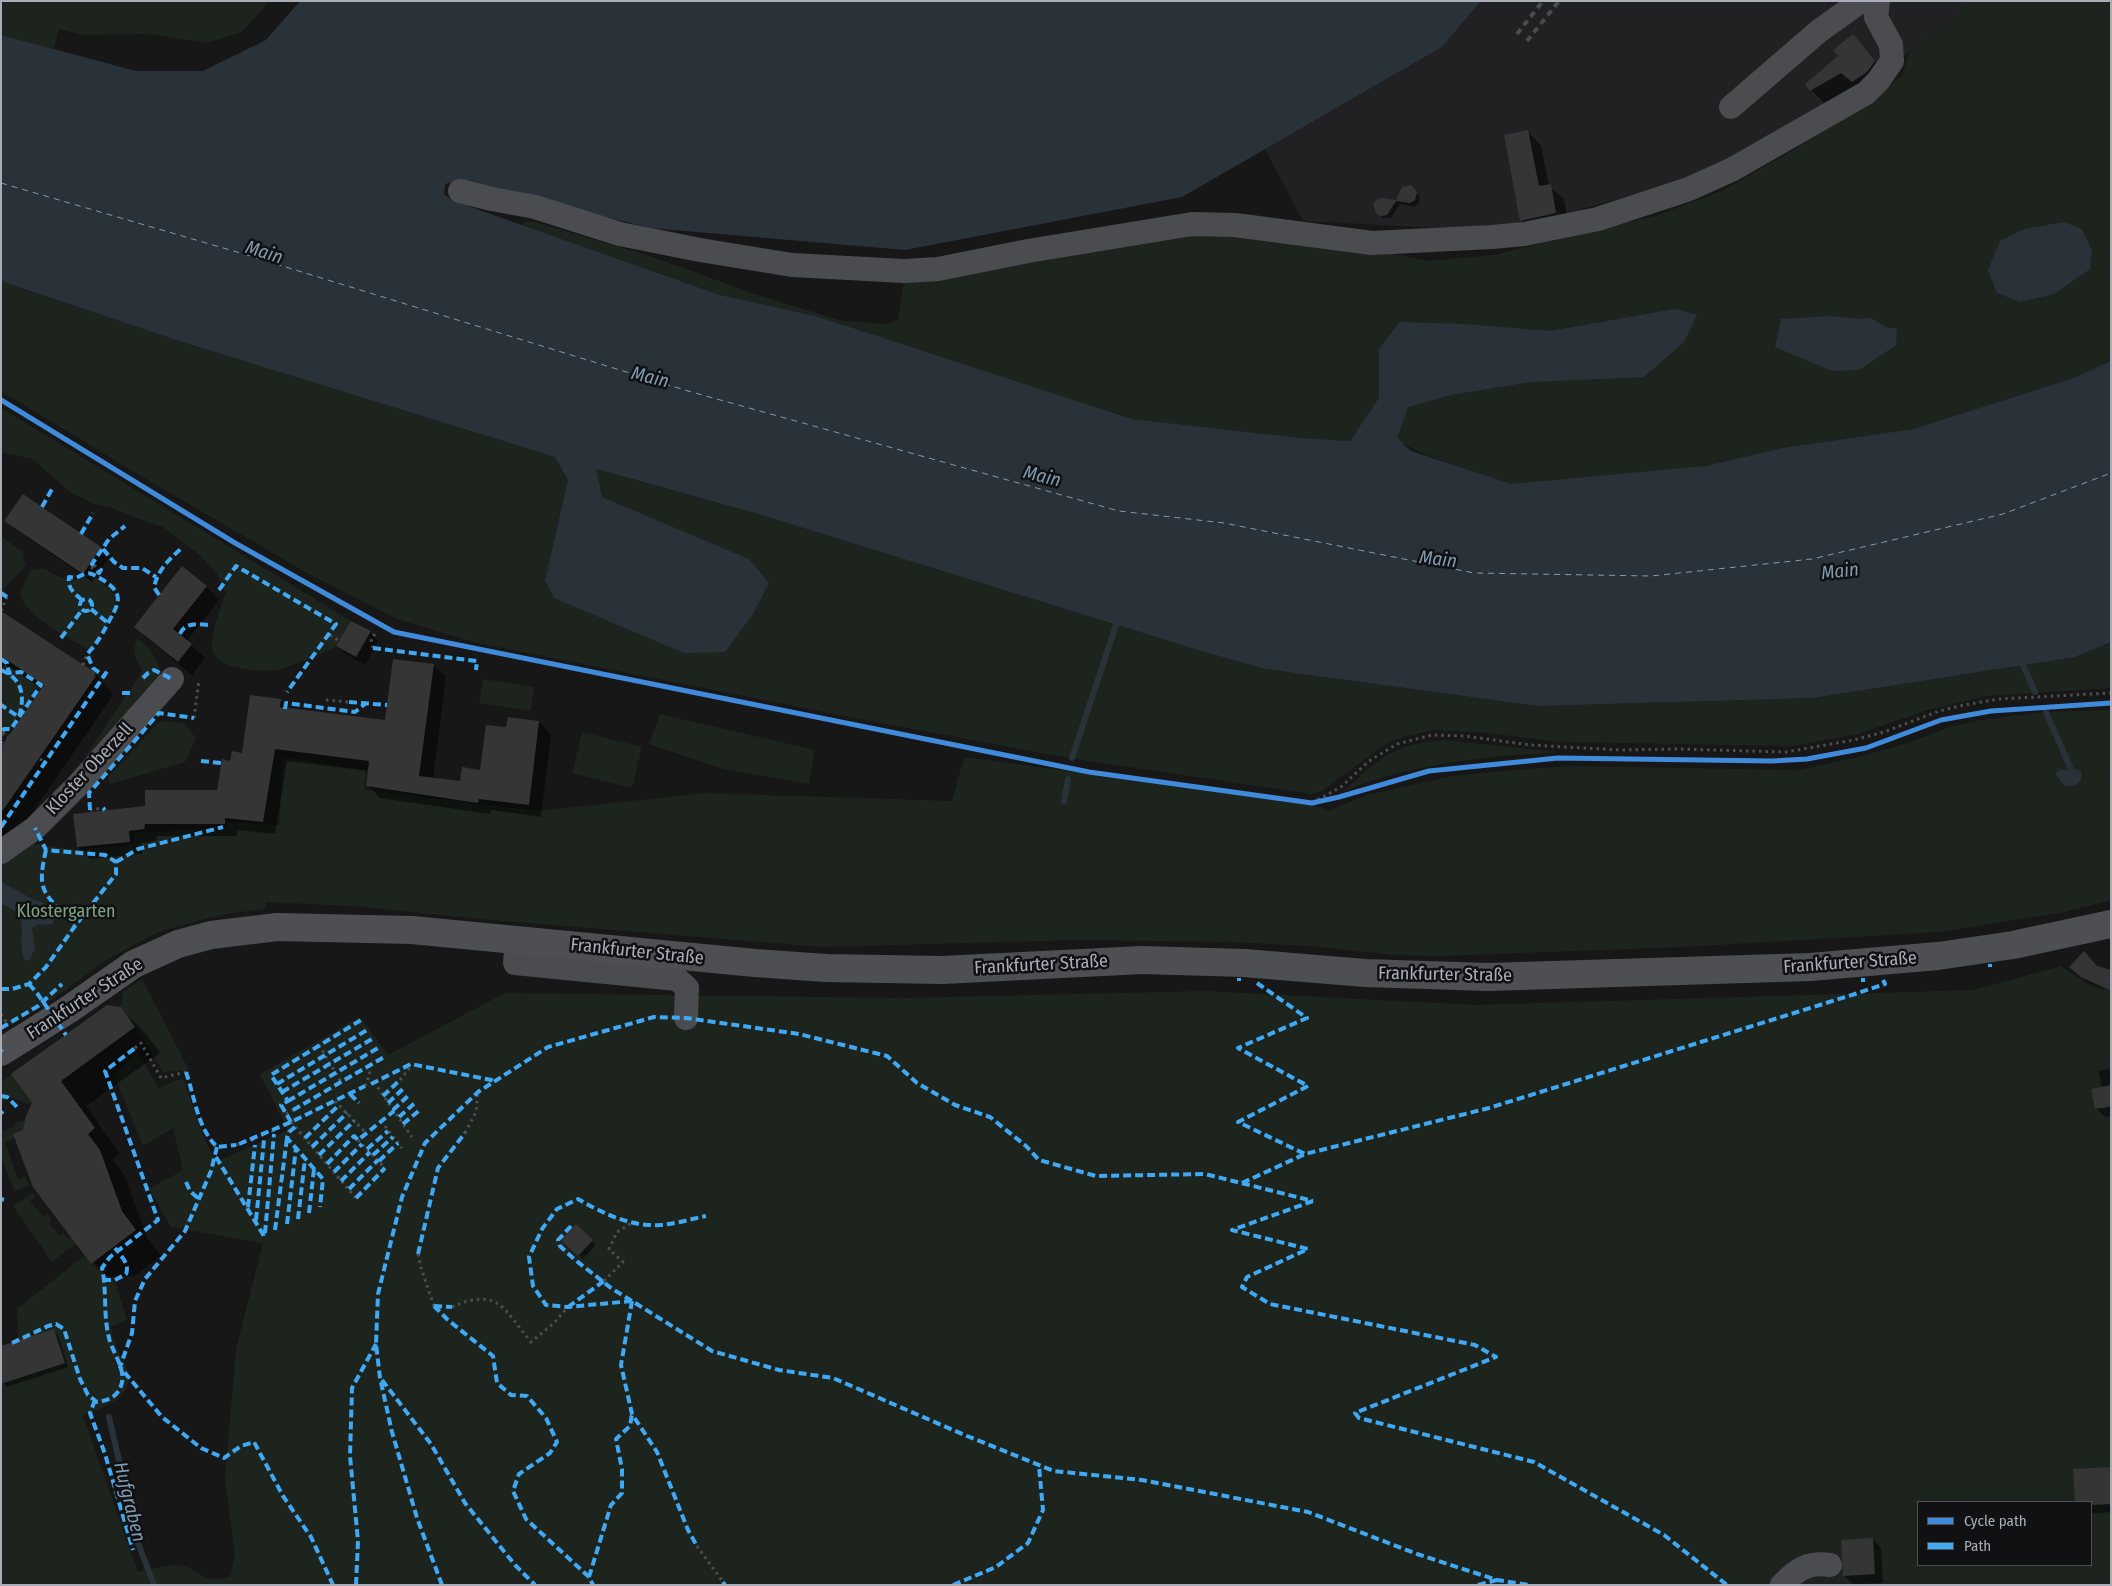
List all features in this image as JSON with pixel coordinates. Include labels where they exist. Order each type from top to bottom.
[{"type":"main road","name":"Frankfurter Straße","points":[[1,1052],[68,1010],[134,964],[178,944],[212,936],[278,927],[412,930],[826,968],[942,970],[1142,960],[1244,963],[1365,973],[1488,977],[1810,967],[1938,956],[2013,945],[2111,924]]},
{"type":"lane","points":[[1732,107],[1819,31],[1861,1]]},
{"type":"lane","points":[[460,191],[535,207],[620,234],[700,250],[792,265],[904,271],[938,269],[1028,251],[1192,224],[1235,225],[1372,243],[1524,234],[1598,219],[1689,189],[1733,169],[1866,93],[1878,81],[1892,61],[1892,45],[1876,17],[1878,1]]},
{"type":"lane","name":"Kloster Oberzell","points":[[1,852],[35,828],[78,785],[172,679]]},
{"type":"lane","points":[[517,940],[515,964],[677,979],[688,988],[686,1018]]},
{"type":"lane","points":[[1782,1585],[1792,1574],[1804,1566],[1817,1563],[1830,1564]]},
{"type":"path","points":[[93,566],[98,570]]},
{"type":"path","points":[[1,611],[7,597]]},
{"type":"path","points":[[373,648],[372,639],[375,634]]},
{"type":"path","points":[[330,635],[339,641]]},
{"type":"path","points":[[83,665],[87,654]]},
{"type":"path","points":[[194,718],[199,680]]},
{"type":"path","points":[[1312,803],[1341,787],[1369,761],[1397,744],[1432,735],[1465,736],[1530,745],[1620,750],[1677,749],[1786,752],[1876,734],[1939,711],[1964,705],[1999,699],[2111,693]]},
{"type":"path","points":[[326,700],[349,702]]},
{"type":"path","points":[[2,732],[8,737]]},
{"type":"path","points":[[40,758],[45,762]]},
{"type":"path","points":[[1312,803],[1339,797]]},
{"type":"path","points":[[90,810],[103,808]]},
{"type":"path","points":[[69,919],[75,926]]},
{"type":"path","points":[[135,1048],[141,1043],[161,1078],[186,1072]]},
{"type":"path","points":[[319,1045],[341,1082]]},
{"type":"path","points":[[400,1080],[412,1064]]},
{"type":"path","points":[[368,1067],[370,1074],[365,1086],[372,1083],[412,1137]]},
{"type":"path","points":[[465,1133],[476,1112],[478,1092]]},
{"type":"path","points":[[335,1101],[366,1133]]},
{"type":"path","points":[[286,1114],[294,1110]]},
{"type":"path","points":[[291,1122],[356,1198]]},
{"type":"path","points":[[381,1122],[402,1148]]},
{"type":"path","points":[[272,1130],[274,1134]]},
{"type":"path","points":[[262,1134],[264,1140]]},
{"type":"path","points":[[252,1139],[255,1145]]},
{"type":"path","points":[[358,1140],[385,1168]]},
{"type":"path","points":[[604,1281],[623,1262],[609,1250],[617,1232],[633,1222]]},
{"type":"path","points":[[418,1254],[434,1306]]},
{"type":"path","points":[[452,1307],[478,1298],[500,1303],[531,1342],[554,1323],[568,1307]]},
{"type":"path","points":[[697,1546],[723,1582]]},
{"type":"shaded area","points":[[1481,1],[1976,1],[1857,91],[1693,178],[1504,231],[1303,221],[1265,149],[1442,47]]},
{"type":"green space","points":[[1,1],[270,1],[242,32],[207,43],[149,34],[82,35],[59,29],[54,49],[1,35]]},
{"type":"green space","points":[[1976,1],[2111,1],[2111,363],[2074,379],[1914,431],[1707,468],[1512,487],[1424,454],[1394,439],[1380,399],[1350,441],[1301,438],[1132,419],[816,316],[720,295],[522,225],[525,222],[535,222],[647,255],[758,295],[843,321],[888,324],[898,319],[904,279],[1199,231],[1373,250],[1428,261],[1493,255],[1655,216],[1724,190],[1805,143],[1902,76],[1909,52]]},
{"type":"green space","points":[[1,281],[176,340],[555,457],[568,480],[545,580],[749,559],[602,497],[595,469],[755,513],[1265,669],[1538,706],[1813,698],[2075,657],[2111,642],[2111,688],[1986,696],[1925,711],[1858,734],[1792,746],[1560,742],[1478,732],[1434,730],[1387,743],[1323,790],[1312,794],[1068,758],[854,718],[477,643],[397,619],[309,574],[139,475],[1,391]]},
{"type":"green space","points":[[1,408],[351,621],[340,642],[335,647],[324,652],[277,670],[250,670],[222,661],[212,649],[214,629],[226,593],[217,574],[202,557],[163,527],[115,509],[94,504],[70,492],[32,459],[1,452]]},
{"type":"green space","points":[[1,536],[24,553],[23,559],[26,565],[3,590],[1,589]]},
{"type":"green space","points":[[43,568],[71,580],[89,575],[111,590],[115,598],[112,616],[90,650],[49,626],[30,610],[24,602],[20,593],[31,569]]},
{"type":"green space","points":[[137,638],[153,655],[161,676],[93,760],[87,754],[143,670],[135,656]]},
{"type":"green space","points":[[1,661],[39,686],[1,741]]},
{"type":"green space","points":[[483,679],[534,687],[531,711],[479,703]]},
{"type":"green space","name":"Klostergarten","points":[[2111,710],[2111,900],[2065,912],[1940,932],[1682,947],[1440,956],[1396,955],[1310,946],[1228,942],[1079,940],[823,947],[502,921],[352,906],[266,902],[265,909],[225,914],[160,931],[108,959],[39,1009],[1,1030],[1,864],[33,844],[78,850],[135,844],[133,833],[226,828],[227,822],[279,825],[283,757],[366,770],[364,790],[539,811],[704,793],[952,801],[964,757],[1312,804],[1328,811],[1367,795],[1452,776],[1515,770],[1569,766],[1798,770],[1859,757],[1908,743],[1950,727],[1981,720],[2046,712]]},
{"type":"green space","points":[[660,714],[815,750],[809,784],[723,769],[649,744]]},
{"type":"green space","points":[[160,721],[184,723],[196,738],[185,762],[110,784],[108,777]]},
{"type":"green space","points":[[582,732],[642,747],[632,788],[572,773]]},
{"type":"green space","points":[[1443,740],[1557,752],[1490,757],[1447,763],[1384,777],[1343,792],[1373,765],[1399,749]]},
{"type":"green space","points":[[2061,966],[2097,988],[2111,989],[2111,1585],[1,1585],[1,1381],[2,1383],[65,1363],[54,1329],[19,1341],[17,1309],[84,1256],[91,1264],[115,1282],[127,1320],[111,1327],[115,1343],[126,1367],[127,1386],[123,1393],[109,1404],[83,1416],[138,1572],[172,1565],[188,1568],[211,1579],[230,1577],[235,1556],[225,1479],[236,1349],[263,1243],[171,1227],[149,1189],[183,1170],[173,1128],[143,1146],[114,1074],[137,1052],[159,1088],[183,1078],[203,1135],[216,1162],[288,1130],[260,1074],[360,1017],[388,1055],[505,993],[904,998],[1206,991],[1475,1005],[1974,990]]},
{"type":"green space","points":[[142,979],[189,1070],[163,1072],[139,1032],[121,1007],[123,992]]},
{"type":"green space","points":[[11,1074],[33,1105],[9,1097],[1,1104],[1,1083]]},
{"type":"green space","points":[[25,1120],[26,1129],[13,1134],[15,1138],[5,1142],[18,1180],[26,1177],[29,1186],[14,1191],[1,1156],[1,1138],[4,1137],[2,1132],[15,1126],[14,1123]]},
{"type":"green space","points":[[33,1193],[36,1197],[30,1202],[44,1217],[47,1214],[52,1220],[49,1223],[59,1235],[63,1233],[68,1239],[70,1237],[75,1244],[52,1262],[13,1206]]},
{"type":"water","name":"Main","points":[[300,1],[1481,1],[1442,47],[1182,197],[905,250],[651,228],[458,181],[445,184],[444,194],[451,200],[720,295],[816,316],[1132,419],[1301,438],[1350,441],[1379,398],[1379,349],[1400,322],[1464,324],[1550,331],[1675,309],[1697,315],[1684,342],[1644,377],[1530,382],[1451,395],[1408,407],[1397,438],[1411,451],[1511,484],[1706,466],[1783,448],[1914,429],[2074,378],[2111,361],[2111,642],[2075,657],[1813,698],[1538,706],[1265,669],[755,513],[596,469],[602,497],[749,559],[769,583],[753,614],[725,652],[684,653],[554,598],[545,580],[568,480],[555,457],[176,340],[1,281],[1,35],[136,71],[203,71],[266,40]]},
{"type":"water","points":[[2064,222],[2082,229],[2092,252],[2090,269],[2054,294],[2020,302],[1997,293],[1988,270],[2000,241],[2024,229]]},
{"type":"water","points":[[1831,316],[1857,319],[1871,318],[1885,327],[1897,329],[1896,345],[1859,370],[1832,371],[1775,347],[1781,319]]},
{"type":"water","points":[[2070,767],[2082,772],[2080,782],[2073,786],[2065,786],[2055,774],[2059,770],[2069,770]]},
{"type":"water","points":[[2,882],[34,900],[44,903],[55,916],[52,924],[37,925],[32,928],[35,948],[29,961],[24,959],[22,950],[21,920],[11,909],[1,904]]},
{"type":"building","points":[[1853,34],[1875,61],[1867,72],[1852,82],[1841,73],[1810,91],[1805,84],[1838,56],[1833,50]]},
{"type":"building","points":[[1528,130],[1539,186],[1551,184],[1556,213],[1520,221],[1504,135]]},
{"type":"building","points":[[1411,185],[1417,192],[1415,200],[1410,203],[1396,201],[1387,215],[1381,216],[1376,213],[1373,205],[1376,200],[1382,198],[1396,200],[1402,187]]},
{"type":"building","points":[[23,494],[101,547],[83,574],[4,521]]},
{"type":"building","points":[[182,566],[207,586],[173,629],[192,644],[178,662],[134,627]]},
{"type":"building","points":[[1,611],[96,673],[94,675],[96,676],[1,813],[1,747],[44,685],[1,656]]},
{"type":"building","points":[[351,621],[371,631],[356,657],[336,646]]},
{"type":"building","points":[[393,659],[434,664],[419,776],[460,781],[462,767],[480,770],[486,725],[506,727],[508,717],[539,721],[529,805],[479,799],[478,803],[366,786],[369,761],[275,749],[263,822],[225,818],[225,824],[145,824],[144,829],[129,831],[130,842],[77,847],[73,814],[145,806],[145,790],[217,790],[222,759],[230,761],[232,751],[242,753],[250,695],[281,699],[280,707],[385,720]]},
{"type":"building","points":[[2084,951],[2097,966],[2111,970],[2111,991],[2081,977],[2069,967]]},
{"type":"building","points":[[107,1005],[121,1007],[135,1027],[61,1081],[95,1128],[88,1134],[100,1150],[122,1211],[136,1230],[91,1264],[33,1187],[13,1134],[23,1130],[26,1116],[32,1103],[11,1074]]},
{"type":"building","points":[[2111,1085],[2111,1106],[2095,1109],[2091,1089]]},
{"type":"building","points":[[576,1224],[593,1240],[578,1256],[561,1240]]},
{"type":"building","points":[[54,1329],[65,1363],[1,1384],[1,1346]]},
{"type":"building","points":[[2111,1467],[2111,1504],[2092,1505],[2092,1501],[2075,1501],[2073,1469]]},
{"type":"building","points":[[1873,1538],[1875,1574],[1843,1576],[1841,1540]]},
{"type":"waterway","points":[[1072,758],[1116,625]]},
{"type":"waterway","points":[[2023,665],[2035,692]]},
{"type":"waterway","points":[[2046,712],[2070,767]]},
{"type":"waterway","points":[[1064,801],[1068,779]]},
{"type":"waterway","name":"Hufgraben","points":[[109,1417],[138,1543],[154,1585]]},
{"type":"ferry route","points":[[1,183],[237,252],[688,391],[1119,511],[1224,523],[1474,573],[1651,576],[1812,559],[2003,514],[2111,473]]},
{"type":"railway","points":[[1517,34],[1543,1]]},
{"type":"railway","points":[[1527,41],[1559,1]]},
{"type":"marked path","points":[[42,507],[52,489]]},
{"type":"marked path","points":[[81,534],[93,513]]},
{"type":"marked path","points":[[94,565],[92,564],[109,539],[125,526]]},
{"type":"marked path","points":[[159,595],[154,587],[158,575],[168,561],[182,548]]},
{"type":"marked path","points":[[103,549],[114,562],[123,568],[142,568],[156,577]]},
{"type":"marked path","points":[[219,590],[236,566],[336,624],[287,692]]},
{"type":"marked path","points":[[97,571],[99,573],[101,570],[99,569]]},
{"type":"marked path","points":[[82,600],[70,587],[69,577],[76,578],[87,573],[92,574],[110,585],[117,596],[118,601],[114,612],[101,636],[87,654],[93,668],[104,676]]},
{"type":"marked path","points":[[1,593],[7,597]]},
{"type":"marked path","points":[[84,599],[88,599],[92,605],[88,611],[84,611],[80,607],[80,603],[84,599]]},
{"type":"marked path","points":[[91,609],[108,623]]},
{"type":"marked path","points":[[61,638],[82,610]]},
{"type":"marked path","points":[[180,634],[188,626],[196,624],[209,625]]},
{"type":"marked path","points":[[373,648],[477,661],[476,670]]},
{"type":"marked path","points":[[1,659],[7,663],[9,673],[21,672],[41,685],[11,729],[4,729],[1,733]]},
{"type":"marked path","points":[[1,670],[14,678],[18,683],[22,695],[19,717],[1,705]]},
{"type":"marked path","points":[[1,827],[108,670]]},
{"type":"marked path","points":[[143,678],[154,670],[172,679]]},
{"type":"marked path","points":[[122,693],[132,693]]},
{"type":"marked path","points":[[349,702],[387,705]]},
{"type":"marked path","points":[[285,709],[286,703],[355,712],[365,704]]},
{"type":"marked path","points":[[90,810],[89,793],[159,713],[194,718]]},
{"type":"marked path","points":[[201,761],[222,763]]},
{"type":"marked path","points":[[116,862],[138,849],[223,827]]},
{"type":"marked path","points":[[1,989],[12,989],[29,984],[46,967],[116,874],[116,862],[105,855],[46,850],[35,828]]},
{"type":"marked path","points":[[46,850],[42,873],[44,889],[47,896],[69,919]]},
{"type":"marked path","points":[[1242,1183],[1305,1154],[1489,1108],[1855,994],[1885,984],[1883,980]]},
{"type":"marked path","points":[[1257,983],[1307,1018],[1238,1048],[1308,1086],[1238,1122],[1305,1154]]},
{"type":"marked path","points":[[29,984],[66,1035]]},
{"type":"marked path","points":[[1,1028],[38,1006],[62,984]]},
{"type":"marked path","points":[[442,1585],[417,1518],[392,1432],[380,1378],[376,1344],[378,1294],[402,1197],[425,1143],[478,1092],[548,1047],[654,1017],[686,1018],[799,1034],[887,1056],[917,1083],[955,1105],[990,1117],[1026,1146],[1039,1160],[1096,1176],[1205,1174],[1313,1201]]},
{"type":"marked path","points":[[291,1122],[281,1105],[288,1101],[271,1075],[361,1020]]},
{"type":"marked path","points":[[277,1084],[367,1030]]},
{"type":"marked path","points":[[282,1092],[372,1039]]},
{"type":"marked path","points":[[12,1343],[56,1324],[64,1329],[80,1379],[88,1395],[97,1402],[102,1401],[116,1394],[121,1387],[122,1371],[107,1329],[102,1268],[110,1257],[158,1220],[105,1071],[135,1048]]},
{"type":"marked path","points":[[288,1101],[378,1048]]},
{"type":"marked path","points":[[293,1110],[384,1057]]},
{"type":"marked path","points":[[371,1084],[411,1064],[496,1081]]},
{"type":"marked path","points":[[186,1072],[197,1112],[210,1139],[217,1147],[236,1145]]},
{"type":"marked path","points":[[383,1096],[400,1080]]},
{"type":"marked path","points":[[239,1144],[291,1122],[365,1086]]},
{"type":"marked path","points":[[388,1103],[405,1087]]},
{"type":"marked path","points":[[350,1094],[359,1103]]},
{"type":"marked path","points":[[393,1110],[410,1094]]},
{"type":"marked path","points":[[1,1096],[7,1097],[17,1107]]},
{"type":"marked path","points":[[399,1117],[416,1102]]},
{"type":"marked path","points":[[305,1138],[339,1105]]},
{"type":"marked path","points":[[403,1124],[421,1109]]},
{"type":"marked path","points":[[327,1164],[354,1136],[358,1140],[394,1111]]},
{"type":"marked path","points":[[312,1147],[347,1113]]},
{"type":"marked path","points":[[319,1155],[354,1121]]},
{"type":"marked path","points":[[295,1127],[289,1132],[287,1138],[323,1179],[320,1207]]},
{"type":"marked path","points":[[367,1149],[388,1131]]},
{"type":"marked path","points":[[418,1254],[438,1168],[465,1133]]},
{"type":"marked path","points":[[265,1233],[274,1134]]},
{"type":"marked path","points":[[373,1155],[393,1137]]},
{"type":"marked path","points":[[275,1230],[287,1138]]},
{"type":"marked path","points":[[256,1220],[264,1140]]},
{"type":"marked path","points":[[379,1161],[398,1143]]},
{"type":"marked path","points":[[334,1172],[362,1144]]},
{"type":"marked path","points":[[248,1207],[255,1145]]},
{"type":"marked path","points":[[217,1147],[211,1171],[185,1231],[145,1279],[135,1301],[132,1333],[120,1367],[162,1417],[201,1448],[224,1458],[241,1446],[254,1442],[283,1496],[311,1537],[333,1585]]},
{"type":"marked path","points":[[287,1224],[296,1148]]},
{"type":"marked path","points":[[341,1181],[370,1152]]},
{"type":"marked path","points":[[216,1157],[264,1236]]},
{"type":"marked path","points":[[298,1219],[305,1159]]},
{"type":"marked path","points":[[349,1189],[378,1160]]},
{"type":"marked path","points":[[356,1198],[385,1168]]},
{"type":"marked path","points":[[309,1213],[314,1169]]},
{"type":"marked path","points":[[186,1182],[190,1191],[200,1200]]},
{"type":"marked path","points":[[632,1301],[568,1307],[546,1305],[533,1286],[529,1257],[542,1229],[557,1209],[578,1199],[617,1218],[649,1225],[671,1224],[706,1216]]},
{"type":"marked path","points":[[1313,1201],[1232,1230],[1308,1249],[1247,1277],[1242,1287],[1270,1304],[1475,1345],[1496,1357],[1355,1413],[1359,1418],[1534,1462],[1664,1535],[1727,1585]]},
{"type":"marked path","points":[[571,1226],[558,1240],[560,1246],[574,1259],[611,1288],[712,1351],[779,1370],[833,1378],[1054,1471],[1142,1480],[1308,1512],[1417,1554],[1497,1580],[1529,1585]]},
{"type":"marked path","points":[[103,1280],[115,1280],[126,1274],[126,1263],[115,1248]]},
{"type":"marked path","points":[[568,1307],[604,1281]]},
{"type":"marked path","points":[[632,1301],[621,1365],[632,1414],[657,1452],[688,1530],[697,1546]]},
{"type":"marked path","points":[[434,1306],[448,1320],[493,1356],[497,1383],[511,1395],[527,1396],[546,1418],[557,1442],[550,1453],[519,1474],[513,1491],[526,1519],[589,1577],[593,1585]]},
{"type":"marked path","points":[[434,1306],[452,1307]]},
{"type":"marked path","points":[[356,1585],[358,1541],[350,1456],[352,1388],[376,1344]]},
{"type":"marked path","points":[[382,1380],[431,1444],[465,1503],[515,1565],[535,1585]]},
{"type":"marked path","points":[[95,1400],[90,1413],[105,1454],[133,1550]]},
{"type":"marked path","points":[[589,1577],[611,1505],[622,1493],[622,1469],[616,1439],[630,1426],[632,1414]]},
{"type":"marked path","points":[[953,1585],[996,1567],[1028,1543],[1043,1510],[1039,1466]]},
{"type":"marked path","points":[[1478,1585],[1497,1580]]},
{"type":"cycle path","points":[[1,400],[235,543],[394,632],[1089,772],[1312,803],[1429,771],[1558,758],[1772,761],[1807,759],[1866,748],[1941,720],[1991,711],[2111,703]]}]
